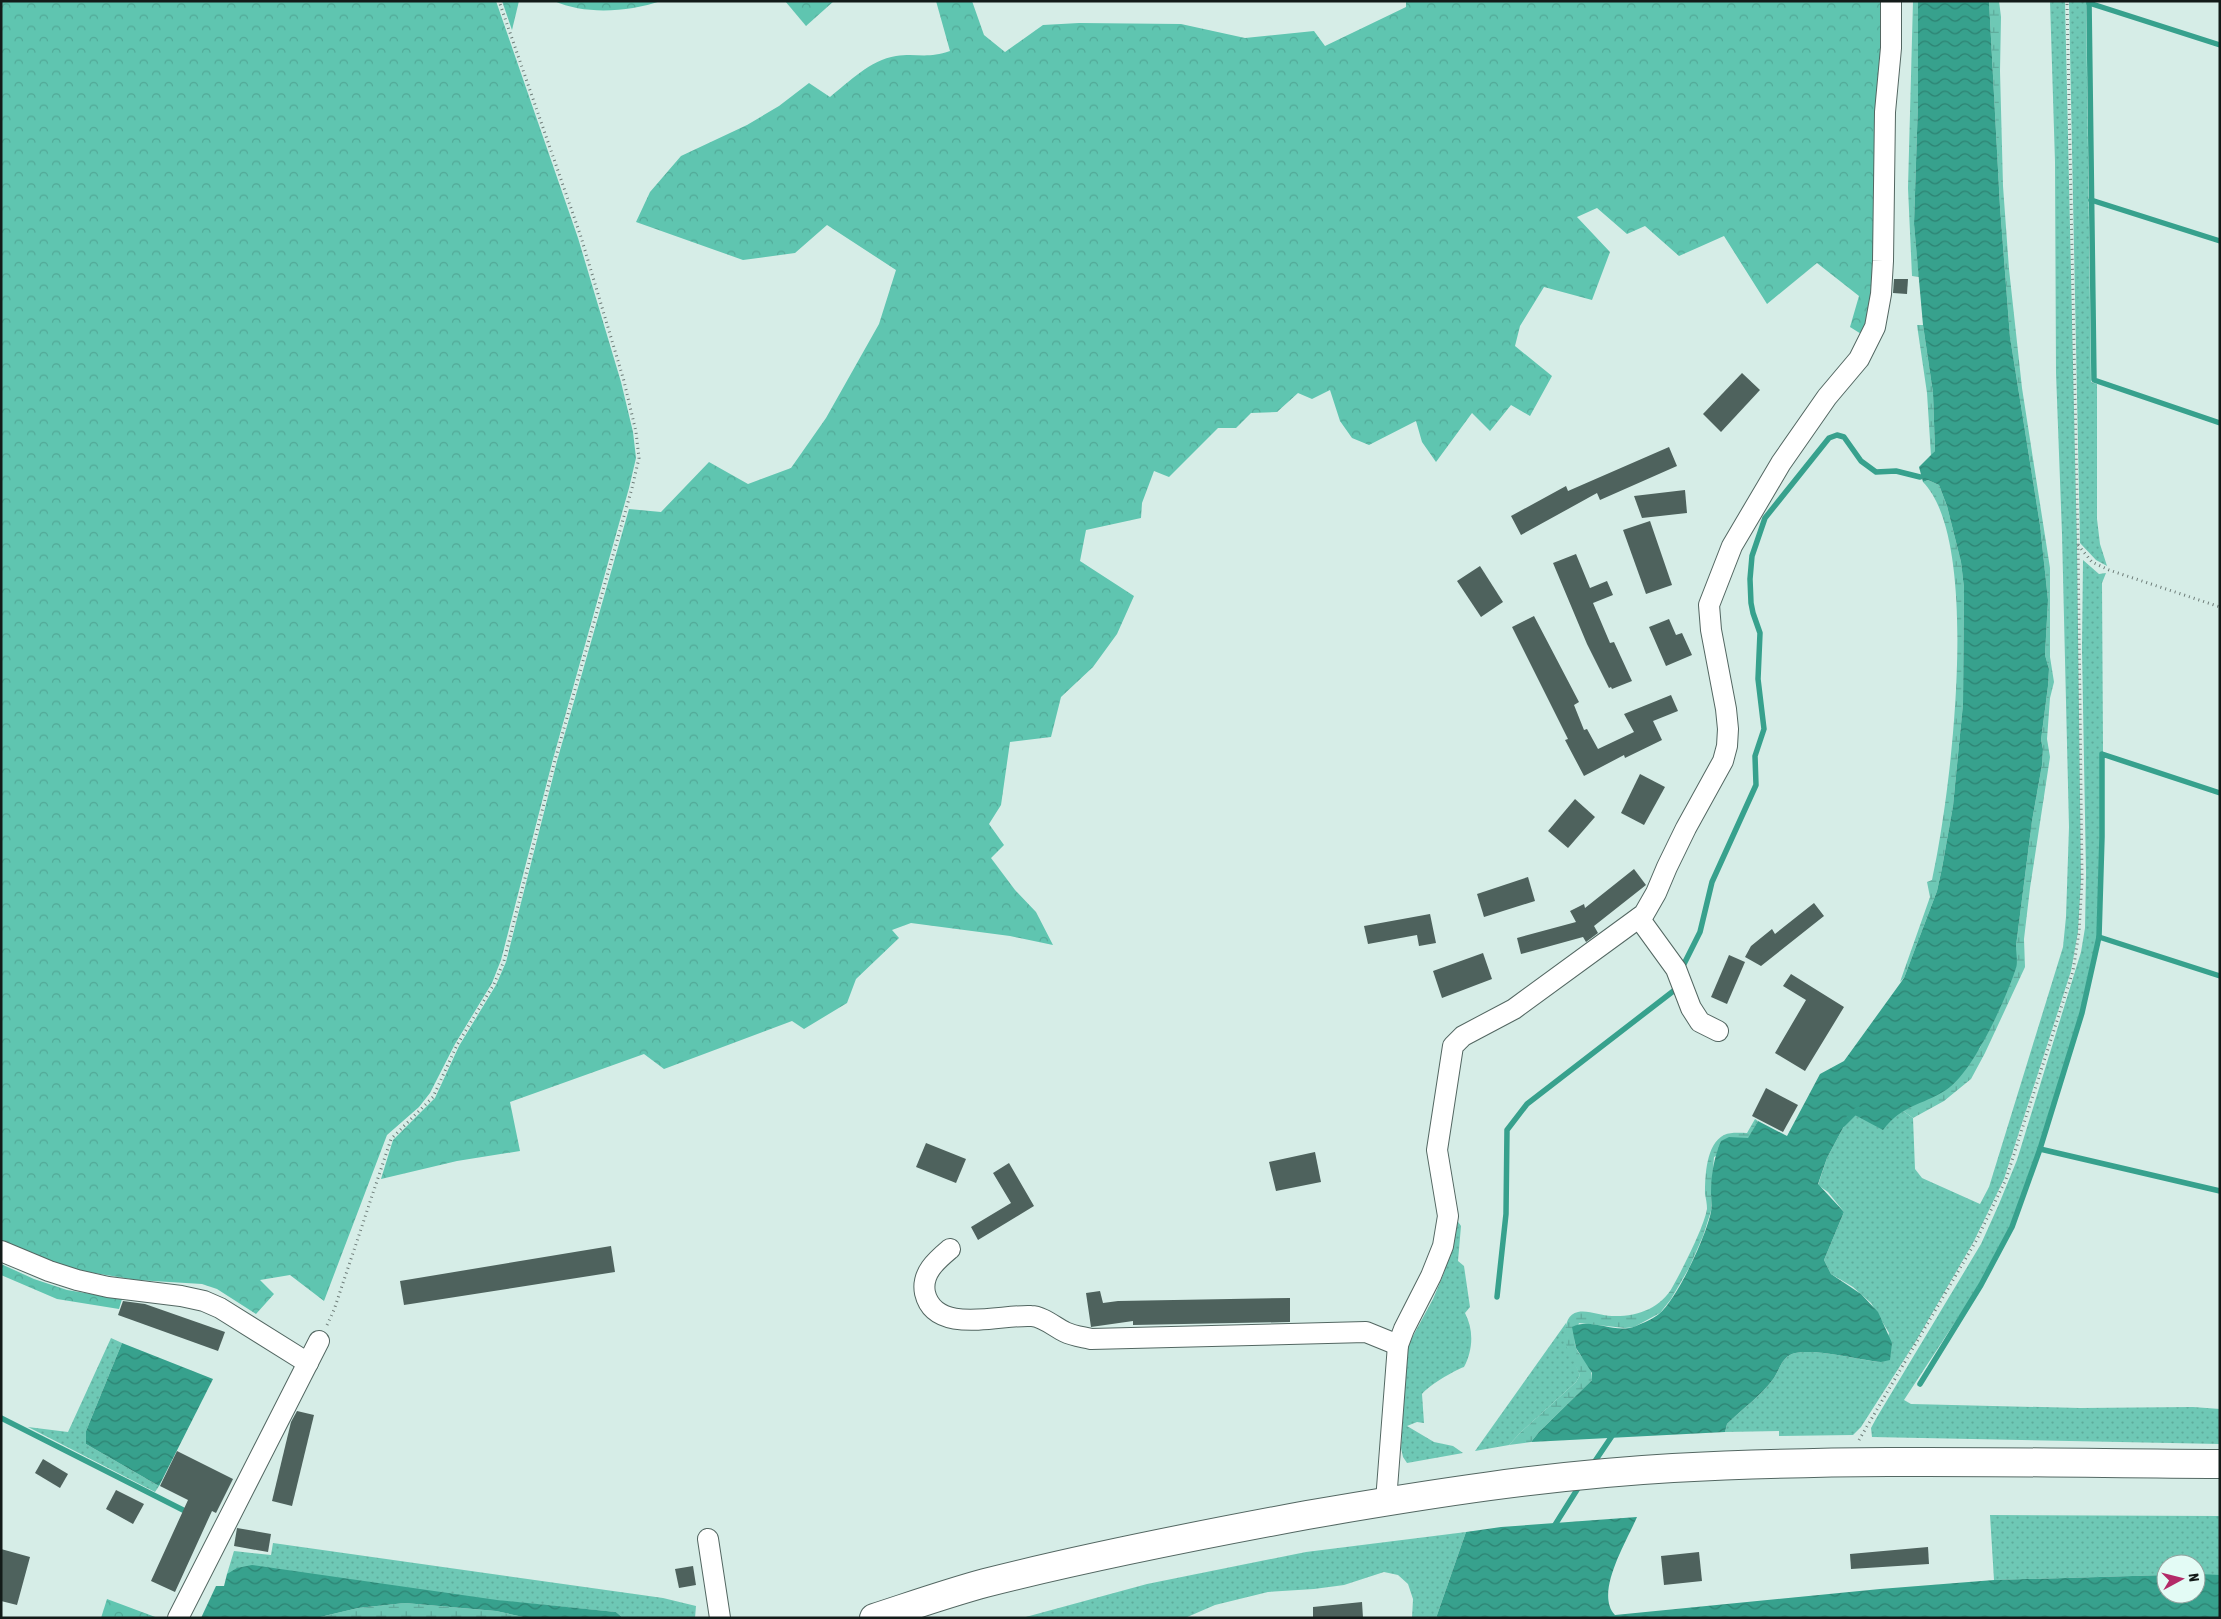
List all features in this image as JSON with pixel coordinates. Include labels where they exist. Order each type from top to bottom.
[{"type":"highway","points":[[874,1618],[982,1584],[1086,1559],[1219,1531],[1420,1495],[1550,1478],[1659,1469],[1846,1462],[2220,1464]]},
{"type":"street","points":[[1386,1501],[1398,1345],[1443,1246],[1448,1216],[1437,1150],[1453,1046],[1463,1036],[1514,1009],[1644,914],[1656,893],[1682,836],[1723,762],[1727,746],[1726,709],[1711,630],[1709,605],[1732,546],[1781,463],[1827,397],[1859,359],[1875,327],[1884,261],[1885,112],[1891,48],[1891,1]]},
{"type":"street","points":[[1639,918],[1676,969],[1691,1008],[1700,1022],[1718,1031]]},
{"type":"street","points":[[950,1249],[935,1262],[927,1274],[925,1289],[928,1304],[940,1314],[962,1320],[994,1320],[1033,1316],[1068,1333],[1091,1338],[1366,1332],[1398,1345]]},
{"type":"street","points":[[1,1251],[49,1271],[108,1288],[181,1296],[204,1301],[220,1308],[308,1363]]},
{"type":"street","points":[[178,1618],[319,1341]]},
{"type":"street","points":[[708,1539],[720,1618]]},
{"type":"path","points":[[319,1341],[334,1310],[391,1138],[433,1097],[457,1045],[494,984],[504,961],[553,769],[639,458],[636,432],[624,381],[592,273],[500,1]]},
{"type":"path","points":[[1846,1462],[1976,1241],[2006,1179],[2072,971],[2079,932],[2082,880],[2078,545],[2067,1]]},
{"type":"path","points":[[2078,545],[2092,562],[2109,570],[2220,607]]},
{"type":"green space","points":[[1,1],[496,1],[578,238],[621,382],[633,432],[636,458],[553,759],[501,960],[492,983],[455,1044],[430,1093],[419,1107],[387,1135],[324,1301],[290,1275],[260,1280],[274,1294],[256,1314],[217,1289],[202,1284],[137,1280],[75,1270],[1,1241]]},
{"type":"green space","points":[[502,1],[519,1],[512,30]]},
{"type":"green space","points":[[554,1],[661,1],[621,10],[593,10]]},
{"type":"green space","points":[[785,1],[834,1],[806,26]]},
{"type":"green space","points":[[936,1],[972,1],[984,35],[1005,52],[1043,25],[1079,23],[1181,24],[1245,38],[1314,31],[1325,46],[1406,7],[1406,1],[1888,1],[1880,261],[1866,337],[1850,327],[1859,296],[1817,263],[1767,304],[1724,236],[1679,256],[1645,226],[1627,234],[1597,208],[1577,217],[1610,252],[1592,300],[1544,287],[1520,326],[1515,346],[1552,376],[1530,416],[1511,405],[1490,431],[1472,413],[1436,462],[1422,442],[1416,421],[1369,445],[1352,438],[1340,421],[1330,390],[1312,399],[1298,393],[1277,412],[1251,413],[1236,428],[1218,428],[1169,477],[1154,471],[1142,503],[1141,518],[1086,530],[1080,561],[1134,596],[1117,634],[1093,667],[1061,697],[1051,737],[1010,742],[1001,805],[989,824],[1004,845],[991,858],[1015,890],[1036,912],[1053,945],[1010,936],[911,923],[892,930],[899,938],[856,979],[847,1003],[804,1029],[792,1021],[664,1069],[644,1054],[510,1102],[520,1151],[457,1161],[381,1179],[393,1140],[435,1098],[459,1046],[496,985],[506,962],[557,761],[629,509],[661,512],[709,462],[748,484],[791,468],[826,418],[879,324],[896,270],[827,225],[795,253],[743,260],[636,222],[650,192],[681,156],[747,125],[779,106],[809,83],[830,97],[860,72],[886,58],[903,55],[935,55],[950,51]]},
{"type":"green space","points":[[1913,1],[1918,1],[1918,102],[1914,224],[1919,277],[1912,276],[1908,188]]},
{"type":"green space","points":[[1989,1],[1999,1],[2001,17],[2000,71],[2003,186],[2009,269],[2022,388],[2050,568],[2050,657],[2054,682],[2050,698],[2047,739],[2050,757],[2030,888],[2024,939],[2025,967],[1971,1079],[1944,1101],[1913,1118],[1902,1110],[1931,1097],[1980,1048],[2016,967],[2016,946],[2032,821],[2042,765],[2043,749],[2041,740],[2048,686],[2049,669],[2045,655],[2048,600],[2040,525],[2010,337],[2000,207]]},
{"type":"green space","points":[[2050,1],[2065,1],[2077,545],[2081,880],[2078,932],[2071,971],[2004,1179],[1974,1241],[1916,1341],[1861,1427],[1853,1435],[1779,1436],[1779,1431],[1725,1432],[1727,1424],[1763,1391],[1774,1378],[1783,1361],[1792,1354],[1800,1352],[1823,1353],[1880,1362],[1889,1333],[1871,1303],[1853,1287],[1831,1274],[1824,1260],[1844,1212],[1828,1192],[1818,1185],[1827,1158],[1851,1113],[1892,1118],[1902,1110],[1913,1118],[1915,1169],[1922,1178],[1980,1204],[1989,1187],[2063,947],[2069,827],[2056,373],[2055,162]]},
{"type":"green space","points":[[2069,1],[2086,1],[2091,382],[2097,384],[2097,519],[2100,544],[2107,566],[2096,560],[2080,543]]},
{"type":"green space","points":[[1917,325],[1923,325],[1933,393],[1935,451],[1931,456],[1927,393]]},
{"type":"green space","points":[[1928,480],[1939,485],[1947,506],[1961,562],[1964,588],[1963,704],[1953,806],[1937,891],[1904,978],[1900,982],[1930,897],[1927,882],[1932,880],[1947,792],[1957,674],[1957,613],[1952,559],[1941,513],[1923,482]]},
{"type":"green space","points":[[2083,560],[2099,574],[2106,573],[2102,583],[2103,752],[2100,753],[2097,937],[2092,969],[2039,1149],[2011,1227],[1980,1284],[1904,1400],[1911,1404],[2080,1408],[2193,1407],[2220,1409],[2220,1444],[1872,1437],[1871,1428],[1981,1244],[1999,1204],[2017,1160],[2081,952],[2085,928],[2086,873],[2082,649]]},
{"type":"green space","points":[[1755,1119],[1758,1121],[1748,1139],[1714,1157],[1711,1211],[1703,1236],[1689,1268],[1671,1299],[1660,1313],[1634,1327],[1625,1328],[1579,1323],[1575,1334],[1575,1343],[1577,1350],[1588,1365],[1592,1380],[1531,1442],[1509,1445],[1576,1382],[1580,1375],[1569,1354],[1565,1335],[1565,1328],[1573,1314],[1591,1312],[1608,1316],[1630,1315],[1655,1306],[1668,1294],[1687,1259],[1705,1217],[1707,1209],[1705,1194],[1706,1170],[1713,1145],[1724,1135],[1747,1133]]},
{"type":"green space","points":[[1454,1216],[1461,1226],[1458,1261],[1464,1266],[1470,1307],[1465,1313],[1470,1326],[1471,1347],[1464,1367],[1441,1379],[1422,1394],[1424,1423],[1417,1422],[1407,1426],[1434,1442],[1453,1446],[1463,1453],[1407,1463],[1401,1448],[1407,1347],[1433,1299],[1444,1273],[1455,1231]]},
{"type":"green space","points":[[1,1264],[34,1279],[67,1290],[122,1299],[119,1309],[57,1299],[1,1275]]},
{"type":"green space","points":[[1566,1323],[1571,1356],[1580,1375],[1576,1382],[1509,1445],[1475,1451]]},
{"type":"green space","points":[[111,1338],[122,1343],[86,1431],[86,1444],[159,1486],[155,1492],[28,1427],[68,1432]]},
{"type":"green space","points":[[1990,1515],[2220,1516],[2220,1575],[2206,1575],[2206,1554],[2156,1554],[2156,1575],[1994,1580]]},
{"type":"green space","points":[[1466,1532],[1436,1618],[1412,1618],[1413,1599],[1408,1584],[1398,1575],[1384,1572],[1344,1585],[1268,1592],[1215,1605],[1185,1618],[1022,1618],[1147,1584],[1306,1552]]},
{"type":"green space","points":[[273,1543],[663,1598],[696,1606],[695,1618],[623,1618],[616,1612],[227,1574],[234,1551],[271,1555]]},
{"type":"green space","points":[[107,1599],[158,1618],[101,1618]]},
{"type":"green space","points":[[405,1603],[496,1611],[528,1618],[316,1618],[358,1608]]},
{"type":"water","points":[[1918,1],[1989,1],[2000,207],[2010,337],[2040,525],[2048,600],[2045,655],[2049,669],[2041,740],[2043,749],[2042,765],[2032,821],[2016,946],[2016,968],[1997,1016],[1967,1068],[1956,1081],[1946,1090],[1905,1110],[1890,1121],[1883,1130],[1851,1113],[1827,1158],[1818,1184],[1844,1212],[1824,1260],[1831,1274],[1861,1294],[1878,1312],[1892,1343],[1890,1360],[1881,1362],[1811,1352],[1792,1354],[1783,1361],[1774,1378],[1763,1391],[1727,1424],[1725,1432],[1531,1442],[1592,1380],[1592,1373],[1576,1348],[1572,1327],[1579,1324],[1587,1324],[1620,1329],[1628,1328],[1654,1318],[1666,1306],[1690,1266],[1708,1223],[1711,1210],[1712,1173],[1721,1141],[1729,1137],[1748,1138],[1758,1121],[1787,1136],[1820,1074],[1844,1061],[1904,978],[1937,891],[1953,806],[1963,704],[1964,588],[1961,562],[1947,506],[1939,485],[1928,480],[1923,482],[1919,467],[1935,451],[1933,393],[1923,325],[1914,224],[1918,102]]},
{"type":"water","points":[[122,1343],[213,1379],[159,1486],[86,1444],[86,1431]]},
{"type":"water","points":[[1637,1517],[1614,1567],[1610,1581],[1608,1594],[1610,1605],[1615,1615],[1880,1589],[1994,1580],[2156,1575],[2156,1604],[2206,1604],[2206,1574],[2220,1575],[2220,1618],[1436,1618],[1466,1532],[1501,1527]]},
{"type":"water","points":[[252,1565],[497,1600],[616,1612],[623,1618],[528,1618],[496,1611],[405,1603],[358,1608],[316,1618],[201,1618],[216,1586],[224,1586],[227,1574],[237,1568]]},
{"type":"building","points":[[1894,279],[1908,279],[1907,294],[1893,293]]},
{"type":"building","points":[[1742,373],[1760,390],[1721,432],[1703,414]]},
{"type":"building","points":[[1669,447],[1677,466],[1600,500],[1597,493],[1521,535],[1511,516],[1566,486],[1568,491]]},
{"type":"building","points":[[1685,490],[1687,513],[1642,518],[1634,496]]},
{"type":"building","points":[[1650,521],[1672,585],[1646,594],[1623,530]]},
{"type":"building","points":[[1576,554],[1590,588],[1607,581],[1613,595],[1593,603],[1610,643],[1614,642],[1632,681],[1612,689],[1611,687],[1609,688],[1587,644],[1553,563]]},
{"type":"building","points":[[1480,566],[1503,602],[1481,617],[1457,581]]},
{"type":"building","points":[[1534,616],[1579,702],[1574,705],[1584,730],[1587,729],[1598,749],[1634,732],[1624,714],[1671,695],[1678,711],[1653,721],[1662,740],[1625,758],[1624,755],[1584,776],[1565,740],[1568,739],[1512,627]]},
{"type":"building","points":[[1669,619],[1676,635],[1682,633],[1692,655],[1666,666],[1649,627]]},
{"type":"building","points":[[1640,774],[1665,787],[1644,825],[1621,813]]},
{"type":"building","points":[[1575,799],[1595,817],[1568,848],[1548,831]]},
{"type":"building","points":[[1634,869],[1646,885],[1594,926],[1598,933],[1586,942],[1583,937],[1521,954],[1517,938],[1576,922],[1570,911],[1584,904],[1585,908]]},
{"type":"building","points":[[1528,877],[1535,901],[1484,917],[1477,894]]},
{"type":"building","points":[[1814,903],[1824,916],[1761,966],[1745,957],[1751,946],[1772,929],[1775,934]]},
{"type":"building","points":[[1430,914],[1436,943],[1419,946],[1417,935],[1368,944],[1364,926]]},
{"type":"building","points":[[1483,953],[1492,979],[1442,998],[1433,971]]},
{"type":"building","points":[[1729,955],[1745,962],[1727,1004],[1711,997]]},
{"type":"building","points":[[1791,974],[1844,1007],[1805,1071],[1775,1053],[1806,1000],[1783,986]]},
{"type":"building","points":[[1766,1088],[1798,1105],[1783,1132],[1752,1116]]},
{"type":"building","points":[[926,1143],[966,1159],[956,1183],[916,1167]]},
{"type":"building","points":[[1315,1152],[1321,1182],[1276,1191],[1269,1162]]},
{"type":"building","points":[[1009,1163],[1034,1206],[978,1240],[971,1227],[1011,1203],[993,1173]]},
{"type":"building","points":[[611,1246],[615,1272],[404,1305],[400,1281]]},
{"type":"building","points":[[1100,1291],[1103,1303],[1118,1301],[1290,1298],[1290,1322],[1133,1325],[1133,1321],[1091,1327],[1086,1293]]},
{"type":"building","points":[[123,1301],[145,1304],[225,1332],[218,1351],[118,1315]]},
{"type":"building","points":[[297,1411],[314,1415],[292,1506],[272,1501],[291,1422]]},
{"type":"building","points":[[177,1451],[233,1479],[216,1513],[212,1511],[175,1592],[151,1581],[188,1500],[160,1486]]},
{"type":"building","points":[[43,1459],[68,1474],[60,1488],[35,1473]]},
{"type":"building","points":[[116,1490],[144,1504],[133,1524],[106,1509]]},
{"type":"building","points":[[237,1528],[271,1534],[268,1552],[234,1546]]},
{"type":"building","points":[[1928,1547],[1929,1564],[1851,1569],[1850,1554]]},
{"type":"building","points":[[1,1549],[30,1557],[17,1605],[1,1601]]},
{"type":"building","points":[[1699,1552],[1702,1581],[1664,1585],[1661,1556]]},
{"type":"building","points":[[693,1566],[696,1585],[679,1588],[675,1569]]},
{"type":"building","points":[[1362,1602],[1363,1618],[1313,1618],[1313,1607]]},
{"type":"waterway","points":[[2089,1],[2094,380],[2220,423]]},
{"type":"waterway","points":[[2089,3],[2220,45]]},
{"type":"waterway","points":[[2091,200],[2220,241]]},
{"type":"waterway","points":[[1684,964],[1700,932],[1712,882],[1756,785],[1755,756],[1764,729],[1758,679],[1760,633],[1751,603],[1750,579],[1752,556],[1765,518],[1829,438],[1837,435],[1844,437],[1861,461],[1876,472],[1896,471],[1920,477]]},
{"type":"waterway","points":[[1920,1384],[1981,1285],[2012,1227],[2040,1149],[2082,1013],[2099,937],[2102,754],[2220,793]]},
{"type":"waterway","points":[[2099,937],[2220,976]]},
{"type":"waterway","points":[[1497,1297],[1506,1214],[1507,1130],[1527,1104],[1676,989]]},
{"type":"waterway","points":[[1843,1124],[1858,1109]]},
{"type":"waterway","points":[[2040,1149],[2220,1191]]},
{"type":"waterway","points":[[1,1418],[189,1513]]},
{"type":"waterway","points":[[1591,1467],[1614,1433]]},
{"type":"waterway","points":[[1553,1528],[1580,1485]]}]
